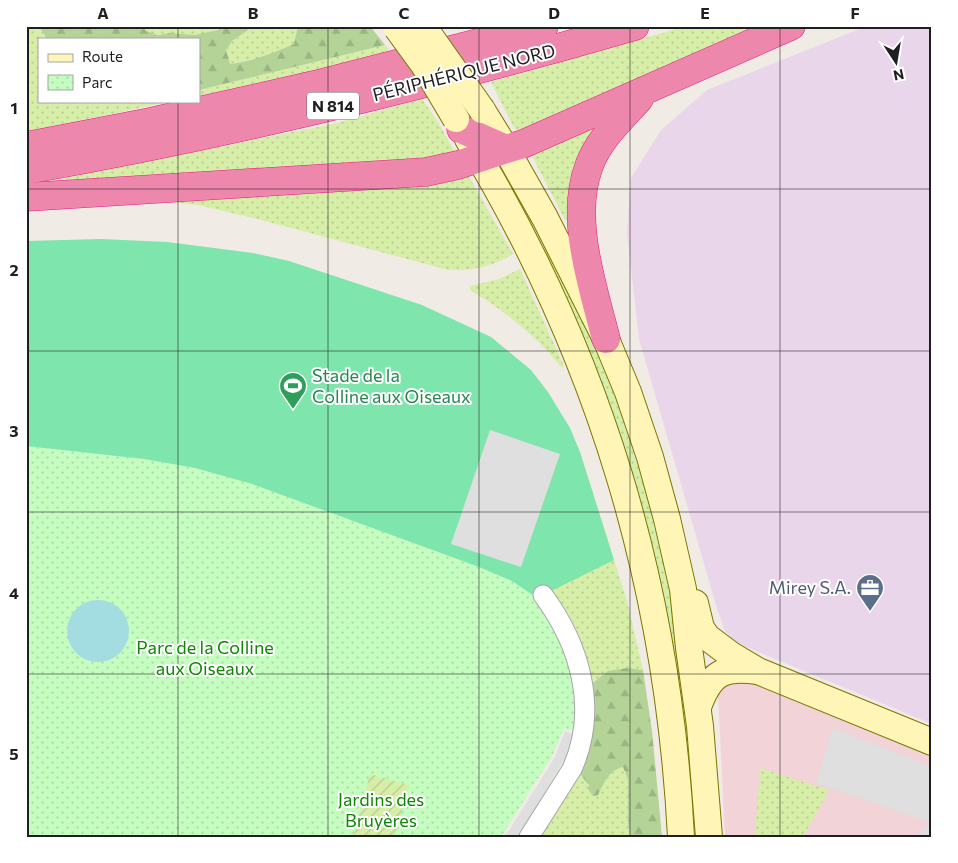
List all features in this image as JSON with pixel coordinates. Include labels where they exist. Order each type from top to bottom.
[{"type":"highway","name":"PÉRIPHÉRIQUE NORD","points":[[26,146],[150,122],[314,85],[544,26]]},
{"type":"highway","name":"PÉRIPHÉRIQUE NORD","points":[[26,170],[248,126],[540,54],[636,26]]},
{"type":"highway","points":[[26,197],[426,172],[458,166],[506,148],[523,144],[791,26]]},
{"type":"highway","points":[[606,339],[588,266],[583,236],[582,204],[584,185],[589,165],[599,147],[613,128],[648,90]]},
{"type":"highway","points":[[459,124],[506,148]]},
{"type":"main road","points":[[423,26],[482,110],[506,148],[545,218],[606,339],[628,392],[650,457],[683,589],[706,783],[709,837]]},
{"type":"main road","points":[[397,27],[424,65],[514,218],[540,270],[595,400],[610,443],[633,522],[657,626],[668,690],[676,756],[681,837]]},
{"type":"main road","points":[[683,589],[695,603],[701,628],[707,637],[731,655],[758,671],[932,742]]},
{"type":"main road","points":[[698,707],[708,684],[721,673],[731,669],[758,671]]},
{"type":"street","points":[[529,837],[572,769],[582,738],[584,718],[583,684],[572,643],[556,612],[543,595]]},
{"type":"shaded area","points":[[867,26],[932,26],[932,724],[737,643],[725,631],[639,339],[627,233],[631,178],[661,130],[707,90]]},
{"type":"shaded area","points":[[490,430],[560,454],[521,567],[451,544]]},
{"type":"shaded area","points":[[751,676],[932,753],[932,837],[725,837],[718,694],[729,682]]},
{"type":"shaded area","points":[[833,728],[932,767],[932,823],[816,783]]},
{"type":"shaded area","points":[[565,731],[575,735],[564,760],[518,837],[505,837],[555,757]]},
{"type":"shaded area","points":[[927,825],[932,827],[932,837],[917,837]]},
{"type":"green space","points":[[26,26],[39,26],[46,38],[38,38],[38,102],[168,102],[26,132]]},
{"type":"green space","points":[[39,26],[142,26],[146,31],[158,35],[169,33],[195,35],[218,30],[224,26],[248,26],[248,30],[232,41],[226,50],[230,64],[263,56],[294,44],[298,26],[370,26],[385,45],[200,90],[200,38],[46,38]]},
{"type":"green space","points":[[142,26],[224,26],[217,30],[194,35],[152,34]]},
{"type":"green space","points":[[248,26],[298,26],[295,44],[255,59],[229,64],[226,50],[232,41],[248,30]]},
{"type":"green space","points":[[687,26],[767,26],[519,133],[513,126],[491,82]]},
{"type":"green space","points":[[385,45],[391,54],[200,96],[200,90]]},
{"type":"green space","points":[[422,99],[438,122],[513,254],[481,267],[465,270],[448,270],[198,205],[26,186],[337,123]]},
{"type":"green space","points":[[610,115],[572,220],[565,220],[532,156],[532,148]]},
{"type":"green space","name":"Stade de la Colline aux Oiseaux","points":[[101,239],[167,242],[253,253],[289,261],[422,305],[491,337],[531,370],[548,392],[570,428],[580,452],[614,560],[537,598],[512,581],[479,567],[252,484],[195,468],[144,459],[26,446],[26,241]]},
{"type":"green space","points":[[547,241],[588,328],[610,381],[643,482],[673,600],[699,780],[687,781],[671,655],[542,251]]},
{"type":"green space","points":[[520,269],[564,366],[562,368],[542,345],[519,325],[470,290],[470,286],[499,279]]},
{"type":"green space","name":"Parc de la Colline aux Oiseaux","points":[[26,446],[144,459],[195,468],[252,484],[479,567],[512,581],[537,598],[557,630],[576,682],[575,731],[564,728],[552,756],[501,837],[26,837]]},
{"type":"green space","points":[[580,452],[627,601],[643,670],[616,670],[593,683],[576,628],[562,605],[543,582]]},
{"type":"green space","points":[[627,668],[643,670],[652,731],[662,837],[630,837],[628,826],[628,779],[623,767],[614,771],[598,795],[593,796],[588,789],[589,785],[580,774],[591,740],[594,706],[593,683],[608,671]]},
{"type":"green space","points":[[623,767],[628,779],[628,826],[630,837],[541,837],[580,773],[589,785],[605,780],[615,769]]},
{"type":"green space","points":[[760,768],[829,790],[803,837],[755,837]]},
{"type":"green space","name":"Jardins des Bruyères","points":[[370,774],[409,785],[395,837],[353,837]]},
{"type":"water","points":[[98,600],[110,602],[120,609],[127,619],[129,631],[127,643],[120,653],[110,660],[98,662],[86,660],[76,653],[69,643],[67,631],[69,619],[76,609],[86,602]]},
{"type":"place","name":"Stade de la Colline aux Oiseaux","points":[[293,410]]},
{"type":"place","name":"Mirey S.A.","points":[[870,612]]}]
